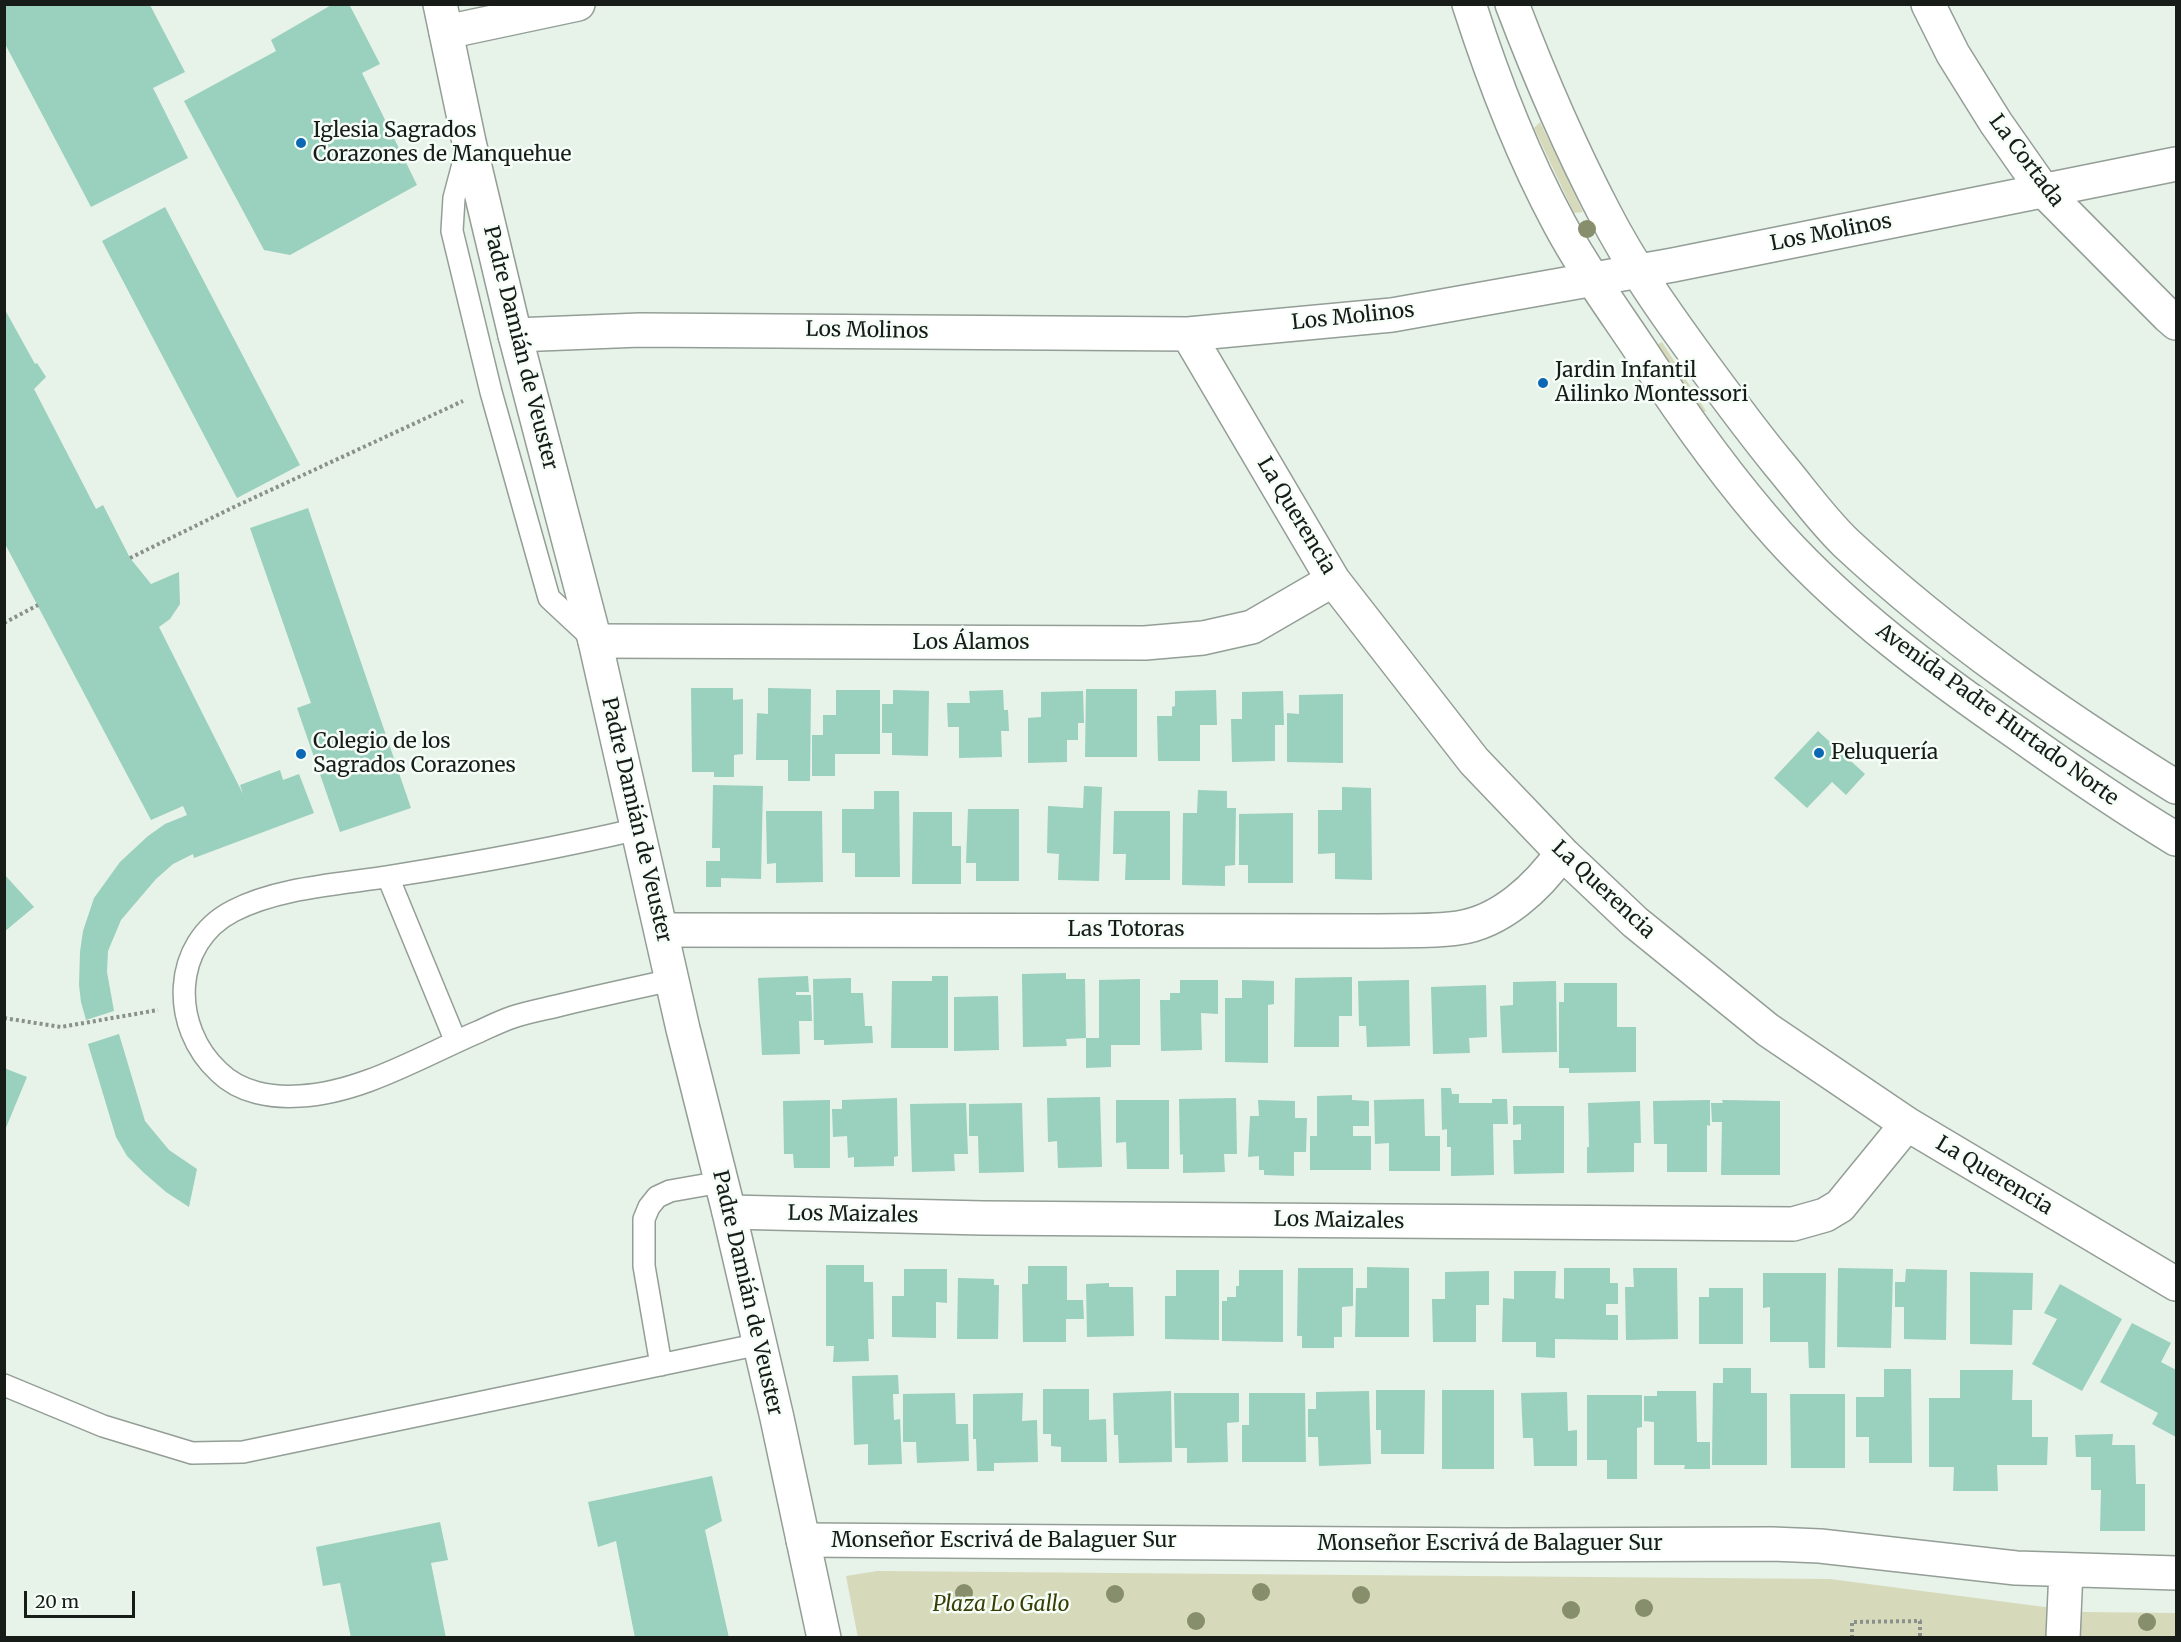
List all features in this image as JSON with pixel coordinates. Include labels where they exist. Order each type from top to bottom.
[{"type":"street","points":[[443,18],[578,4]]},
{"type":"street","name":"Avenida Padre Hurtado Norte","points":[[1469,4],[1485,54],[1527,159],[1560,224],[1593,279],[1681,412],[1780,537],[1840,596],[1903,650],[1970,701],[2121,806],[2176,839]]},
{"type":"street","name":"Avenida Padre Hurtado Norte","points":[[1512,4],[1571,145],[1605,214],[1639,271],[1678,331],[1752,432],[1844,541],[1945,629],[2094,736],[2176,787]]},
{"type":"street","name":"La Cortada","points":[[1928,4],[1953,54],[1996,123],[2043,190],[2176,323]]},
{"type":"street","name":"Padre Damián de Veuster","points":[[443,18],[468,142],[515,335],[595,641],[672,980],[759,1344],[824,1638]]},
{"type":"street","name":"Los Molinos","points":[[515,335],[640,330],[1188,334],[1392,315],[1639,271],[2176,164]]},
{"type":"street","name":"La Querencia","points":[[1188,334],[1334,580],[1474,761],[1562,854],[1635,922],[1768,1030],[1907,1124],[2176,1284]]},
{"type":"street","name":"Los Álamos","points":[[595,641],[1145,644],[1203,638],[1252,627],[1334,580]]},
{"type":"street","name":"Las Totoras","points":[[662,930],[1374,931],[1460,928],[1501,912],[1519,900],[1550,871],[1562,854]]},
{"type":"street","name":"Los Maizales","points":[[725,1197],[995,1218],[1793,1224],[1825,1215],[1840,1206],[1907,1124]]},
{"type":"street","name":"Monseñor Escrivá de Balaguer Sur","points":[[803,1540],[1772,1544],[1820,1546],[2016,1568],[2176,1573]]},
{"type":"street","points":[[2063,1638],[2066,1569]]},
{"type":"lane","points":[[468,142],[454,198],[452,231],[491,392],[549,598],[595,641]]},
{"type":"lane","points":[[638,829],[549,849],[279,894],[233,911],[206,931],[190,954],[184,979],[185,1005],[193,1035],[206,1057],[220,1074],[239,1086],[262,1095],[297,1097],[329,1094],[366,1083],[512,1017],[672,980]]},
{"type":"lane","points":[[388,876],[456,1042]]},
{"type":"lane","points":[[661,1365],[644,1266],[644,1219],[649,1207],[657,1197],[670,1191],[725,1197]]},
{"type":"lane","points":[[4,1385],[103,1426],[192,1453],[243,1452],[759,1344]]},
{"type":"path","points":[[130,558],[234,507],[470,399]]},
{"type":"path","points":[[4,623],[38,605]]},
{"type":"path","points":[[4,1018],[61,1027],[185,1005]]},
{"type":"path","points":[[1852,1638],[1852,1622],[1920,1622],[1920,1638]]},
{"type":"green space","points":[[1540,122],[1583,212],[1574,213],[1534,128]]},
{"type":"green space","points":[[1662,342],[1706,411],[1702,413],[1655,346]]},
{"type":"green space","name":"Plaza Lo Gallo","points":[[877,1571],[1830,1579],[2083,1612],[2176,1613],[2176,1637],[858,1638],[846,1576]]},
{"type":"building","name":"Iglesia Sagrados Corazones de Manquehue","points":[[333,4],[349,4],[380,64],[362,73],[417,185],[290,255],[264,250],[184,101],[276,51],[271,40]]},
{"type":"building","points":[[4,5],[150,5],[185,72],[153,88],[188,158],[91,207],[4,42]]},
{"type":"building","points":[[165,207],[300,465],[237,498],[102,241]]},
{"type":"building","points":[[4,308],[35,364],[37,363],[46,377],[34,389],[96,509],[103,505],[130,558],[151,584],[179,572],[180,604],[170,619],[159,627],[243,794],[240,785],[280,770],[283,780],[299,774],[314,813],[194,858],[193,854],[173,864],[156,879],[121,920],[108,951],[107,972],[114,1011],[86,1020],[79,985],[80,952],[83,931],[94,898],[120,862],[148,836],[165,824],[187,815],[183,806],[151,820],[4,542]]},
{"type":"building","points":[[308,508],[411,808],[340,832],[297,708],[311,703],[250,528]]},
{"type":"building","points":[[691,688],[733,688],[733,700],[743,699],[743,754],[734,755],[734,777],[714,777],[714,772],[692,772]]},
{"type":"building","points":[[768,688],[811,689],[810,781],[788,781],[788,760],[756,760],[757,713],[768,714]]},
{"type":"building","points":[[1086,689],[1137,689],[1137,757],[1085,757]]},
{"type":"building","points":[[836,690],[880,690],[880,754],[835,754],[835,776],[812,776],[812,735],[823,735],[823,715],[836,715]]},
{"type":"building","points":[[893,690],[929,691],[928,756],[892,755],[892,733],[882,733],[882,704],[893,704]]},
{"type":"building","points":[[1003,690],[1004,710],[1008,710],[1009,731],[1001,731],[1002,757],[959,758],[959,727],[948,727],[947,703],[970,703],[969,691]]},
{"type":"building","points":[[1216,690],[1217,725],[1200,725],[1200,761],[1158,761],[1157,716],[1172,716],[1175,691]]},
{"type":"building","points":[[1083,691],[1084,723],[1078,723],[1078,740],[1067,740],[1067,762],[1028,763],[1028,718],[1041,717],[1041,692]]},
{"type":"building","points":[[1283,691],[1284,725],[1275,725],[1275,761],[1232,762],[1231,719],[1242,719],[1242,692]]},
{"type":"building","points":[[1343,694],[1343,763],[1287,762],[1287,713],[1299,714],[1299,695]]},
{"type":"building","name":"Peluquería","points":[[1818,731],[1865,774],[1846,795],[1832,782],[1807,808],[1774,778]]},
{"type":"building","points":[[713,785],[763,786],[761,879],[721,878],[721,887],[706,887],[706,861],[720,861],[720,848],[712,848]]},
{"type":"building","points":[[1084,786],[1102,787],[1099,881],[1058,880],[1059,854],[1047,853],[1048,806],[1083,808]]},
{"type":"building","points":[[1342,787],[1371,788],[1372,880],[1335,879],[1335,853],[1318,854],[1318,810],[1342,810]]},
{"type":"building","points":[[1198,790],[1227,791],[1227,808],[1236,808],[1235,865],[1225,866],[1225,886],[1182,885],[1183,813],[1197,813]]},
{"type":"building","points":[[874,791],[899,791],[900,877],[855,877],[855,853],[842,853],[842,809],[874,809]]},
{"type":"building","points":[[968,809],[1019,809],[1019,881],[976,881],[976,863],[966,863]]},
{"type":"building","points":[[766,811],[822,811],[823,882],[776,883],[776,863],[767,864]]},
{"type":"building","points":[[1114,811],[1170,811],[1170,880],[1125,880],[1126,854],[1113,854]]},
{"type":"building","points":[[913,812],[952,812],[952,846],[961,846],[961,884],[912,884]]},
{"type":"building","points":[[1293,813],[1293,883],[1248,883],[1248,865],[1239,865],[1239,814]]},
{"type":"building","points":[[4,874],[34,907],[4,932]]},
{"type":"building","points":[[1066,973],[1066,979],[1085,979],[1086,1038],[1066,1039],[1067,1046],[1023,1047],[1022,974]]},
{"type":"building","points":[[808,976],[809,992],[796,992],[796,995],[811,995],[812,1021],[799,1021],[800,1054],[762,1055],[758,978]]},
{"type":"building","points":[[932,976],[948,976],[948,1048],[891,1048],[892,981],[932,981]]},
{"type":"building","points":[[1352,977],[1352,1016],[1339,1016],[1339,1047],[1294,1047],[1295,978]]},
{"type":"building","points":[[851,978],[851,993],[863,993],[865,1026],[872,1026],[873,1043],[824,1045],[824,1040],[814,1040],[813,979]]},
{"type":"building","points":[[1140,979],[1140,1045],[1111,1045],[1111,1067],[1086,1068],[1086,1038],[1099,1038],[1099,980]]},
{"type":"building","points":[[1180,980],[1218,980],[1218,1014],[1201,1013],[1202,1050],[1161,1051],[1160,1000],[1170,1000],[1170,993],[1180,993]]},
{"type":"building","points":[[1242,980],[1274,981],[1274,1004],[1268,1005],[1268,1063],[1225,1062],[1225,998],[1242,998]]},
{"type":"building","points":[[1409,980],[1410,1046],[1367,1047],[1366,1026],[1359,1026],[1358,981]]},
{"type":"building","points":[[1556,981],[1557,1052],[1502,1053],[1500,1006],[1513,1005],[1513,982]]},
{"type":"building","points":[[1564,983],[1617,983],[1617,1027],[1636,1027],[1636,1072],[1569,1073],[1569,1068],[1559,1068],[1559,1002],[1564,1002]]},
{"type":"building","points":[[1486,985],[1487,1037],[1469,1038],[1470,1053],[1433,1054],[1431,987]]},
{"type":"building","points":[[998,996],[999,1050],[954,1051],[954,997]]},
{"type":"building","points":[[119,1034],[145,1121],[169,1150],[197,1169],[189,1207],[166,1192],[144,1173],[127,1156],[116,1137],[88,1044]]},
{"type":"building","points":[[4,1068],[27,1077],[5,1130],[4,1130]]},
{"type":"building","points":[[1441,1088],[1451,1088],[1452,1094],[1459,1094],[1459,1103],[1492,1103],[1492,1099],[1507,1099],[1508,1124],[1493,1124],[1494,1175],[1451,1176],[1451,1147],[1447,1147],[1447,1129],[1442,1130]]},
{"type":"building","points":[[1352,1095],[1352,1100],[1369,1101],[1369,1126],[1353,1126],[1353,1136],[1371,1136],[1371,1170],[1310,1170],[1310,1136],[1317,1136],[1317,1096]]},
{"type":"building","points":[[1100,1097],[1102,1167],[1058,1168],[1057,1141],[1048,1142],[1047,1098]]},
{"type":"building","points":[[897,1098],[898,1156],[894,1157],[894,1166],[854,1167],[854,1157],[848,1158],[847,1136],[833,1137],[832,1109],[842,1109],[842,1100]]},
{"type":"building","points":[[1236,1098],[1237,1154],[1224,1154],[1225,1172],[1183,1173],[1183,1154],[1180,1155],[1179,1099]]},
{"type":"building","points":[[1424,1099],[1425,1136],[1440,1136],[1440,1171],[1389,1171],[1389,1143],[1375,1144],[1374,1100]]},
{"type":"building","points":[[830,1100],[830,1168],[794,1168],[793,1154],[784,1154],[783,1101]]},
{"type":"building","points":[[1116,1100],[1169,1100],[1169,1169],[1127,1169],[1126,1142],[1116,1143]]},
{"type":"building","points":[[1258,1100],[1295,1101],[1295,1118],[1307,1118],[1306,1152],[1294,1152],[1294,1176],[1264,1175],[1264,1170],[1259,1170],[1259,1156],[1248,1157],[1250,1116],[1259,1116]]},
{"type":"building","points":[[1710,1100],[1710,1126],[1707,1125],[1707,1172],[1667,1172],[1667,1144],[1654,1144],[1653,1101]]},
{"type":"building","points":[[1722,1100],[1780,1101],[1780,1175],[1721,1175],[1722,1122],[1712,1122],[1711,1103],[1723,1103]]},
{"type":"building","points":[[1640,1101],[1641,1143],[1634,1143],[1634,1172],[1587,1173],[1588,1103]]},
{"type":"building","points":[[966,1103],[968,1154],[954,1154],[955,1171],[912,1172],[910,1104]]},
{"type":"building","points":[[1022,1103],[1024,1172],[979,1173],[978,1136],[969,1136],[969,1104]]},
{"type":"building","points":[[1513,1106],[1564,1106],[1564,1173],[1514,1174],[1513,1140],[1521,1140],[1521,1124],[1513,1125]]},
{"type":"building","points":[[826,1265],[864,1265],[864,1282],[873,1282],[874,1339],[868,1339],[869,1361],[833,1362],[834,1346],[826,1346]]},
{"type":"building","points":[[1028,1266],[1067,1266],[1067,1300],[1083,1300],[1084,1319],[1066,1319],[1066,1342],[1023,1342],[1022,1284],[1028,1284]]},
{"type":"building","points":[[1367,1267],[1409,1268],[1409,1337],[1355,1337],[1356,1288],[1367,1288]]},
{"type":"building","points":[[1298,1268],[1353,1268],[1353,1306],[1342,1307],[1342,1337],[1334,1337],[1334,1348],[1302,1348],[1302,1336],[1297,1336]]},
{"type":"building","points":[[1564,1268],[1610,1268],[1610,1283],[1618,1283],[1618,1304],[1606,1304],[1606,1315],[1618,1315],[1618,1340],[1555,1339],[1555,1358],[1536,1357],[1536,1342],[1502,1342],[1503,1298],[1514,1299],[1514,1271],[1556,1271],[1555,1298],[1564,1299]]},
{"type":"building","points":[[1633,1268],[1677,1268],[1678,1339],[1626,1340],[1625,1287],[1634,1287]]},
{"type":"building","points":[[1838,1268],[1893,1269],[1891,1348],[1837,1347]]},
{"type":"building","points":[[904,1269],[947,1269],[947,1303],[936,1302],[936,1338],[892,1337],[892,1296],[904,1296]]},
{"type":"building","points":[[1906,1269],[1947,1270],[1946,1340],[1904,1339],[1904,1307],[1895,1307],[1895,1282],[1905,1282]]},
{"type":"building","points":[[1176,1270],[1219,1270],[1219,1340],[1165,1339],[1165,1296],[1176,1296]]},
{"type":"building","points":[[1239,1270],[1283,1270],[1283,1342],[1222,1341],[1222,1301],[1227,1301],[1227,1297],[1236,1297]]},
{"type":"building","points":[[1489,1271],[1489,1305],[1476,1305],[1476,1342],[1433,1342],[1432,1299],[1445,1299],[1445,1272]]},
{"type":"building","points":[[1970,1272],[2033,1273],[2032,1310],[2013,1310],[2012,1345],[1970,1344]]},
{"type":"building","points":[[1763,1273],[1826,1273],[1825,1368],[1809,1368],[1808,1342],[1770,1342],[1770,1307],[1763,1308]]},
{"type":"building","points":[[958,1278],[994,1279],[994,1285],[999,1285],[998,1339],[957,1339]]},
{"type":"building","points":[[1109,1283],[1109,1287],[1133,1287],[1134,1336],[1087,1337],[1086,1284]]},
{"type":"building","points":[[2060,1284],[2122,1319],[2082,1391],[2032,1364],[2057,1319],[2044,1313]]},
{"type":"building","points":[[1709,1288],[1743,1288],[1743,1344],[1699,1344],[1699,1297],[1709,1297]]},
{"type":"building","points":[[2132,1323],[2171,1343],[2161,1362],[2176,1370],[2176,1437],[2152,1424],[2158,1413],[2100,1382]]},
{"type":"building","points":[[1723,1368],[1751,1368],[1751,1393],[1767,1393],[1767,1465],[1712,1465],[1713,1383],[1723,1383]]},
{"type":"building","points":[[1884,1369],[1911,1369],[1912,1463],[1869,1463],[1869,1437],[1856,1437],[1856,1397],[1884,1397]]},
{"type":"building","points":[[1960,1370],[2013,1370],[2012,1400],[2032,1400],[2032,1437],[2048,1437],[2047,1465],[1997,1465],[1998,1491],[1953,1491],[1954,1467],[1929,1467],[1929,1398],[1960,1398]]},
{"type":"building","points":[[898,1375],[899,1394],[893,1394],[894,1420],[900,1419],[902,1464],[868,1465],[868,1444],[854,1445],[852,1376]]},
{"type":"building","points":[[1043,1389],[1089,1389],[1089,1420],[1106,1419],[1107,1462],[1061,1462],[1061,1447],[1051,1446],[1051,1434],[1043,1434]]},
{"type":"building","points":[[1376,1390],[1425,1390],[1424,1454],[1381,1454],[1381,1430],[1376,1430]]},
{"type":"building","points":[[1442,1390],[1494,1390],[1494,1469],[1442,1469]]},
{"type":"building","points":[[1171,1391],[1172,1462],[1119,1463],[1118,1435],[1114,1435],[1113,1393]]},
{"type":"building","points":[[1369,1391],[1371,1464],[1319,1466],[1318,1437],[1308,1437],[1308,1409],[1316,1409],[1316,1392]]},
{"type":"building","points":[[1657,1391],[1696,1391],[1697,1442],[1710,1442],[1710,1469],[1684,1469],[1685,1465],[1654,1465],[1654,1422],[1644,1421],[1644,1396],[1657,1396]]},
{"type":"building","points":[[1567,1392],[1568,1431],[1577,1430],[1577,1466],[1534,1466],[1533,1438],[1523,1438],[1521,1393]]},
{"type":"building","points":[[955,1393],[956,1424],[968,1424],[969,1461],[917,1463],[916,1442],[903,1442],[903,1394]]},
{"type":"building","points":[[1023,1393],[1022,1421],[1037,1420],[1038,1462],[994,1463],[994,1471],[977,1471],[976,1439],[973,1439],[973,1394]]},
{"type":"building","points":[[1174,1393],[1239,1393],[1239,1422],[1227,1423],[1228,1462],[1187,1463],[1187,1448],[1175,1448]]},
{"type":"building","points":[[1249,1393],[1305,1393],[1306,1462],[1242,1462],[1242,1425],[1249,1425]]},
{"type":"building","points":[[1790,1394],[1845,1394],[1845,1468],[1791,1468]]},
{"type":"building","points":[[1587,1395],[1642,1395],[1642,1427],[1637,1428],[1637,1479],[1607,1479],[1607,1460],[1587,1460]]},
{"type":"building","points":[[2113,1434],[2112,1445],[2135,1445],[2136,1484],[2145,1484],[2145,1531],[2100,1531],[2101,1490],[2091,1490],[2091,1457],[2076,1457],[2075,1435]]},
{"type":"building","points":[[712,1476],[722,1521],[705,1530],[729,1638],[635,1638],[616,1541],[598,1547],[588,1502]]},
{"type":"building","points":[[440,1522],[448,1560],[431,1563],[446,1638],[351,1638],[340,1583],[323,1586],[316,1547]]},
{"type":"place","name":"Iglesia Sagrados Corazones de Manquehue","points":[[301,143]]},
{"type":"place","name":"Jardin Infantil Ailinko Montessori","points":[[1543,383]]},
{"type":"place","name":"Peluquería","points":[[1819,753]]},
{"type":"place","name":"Colegio de los Sagrados Corazones","points":[[301,754]]}]
